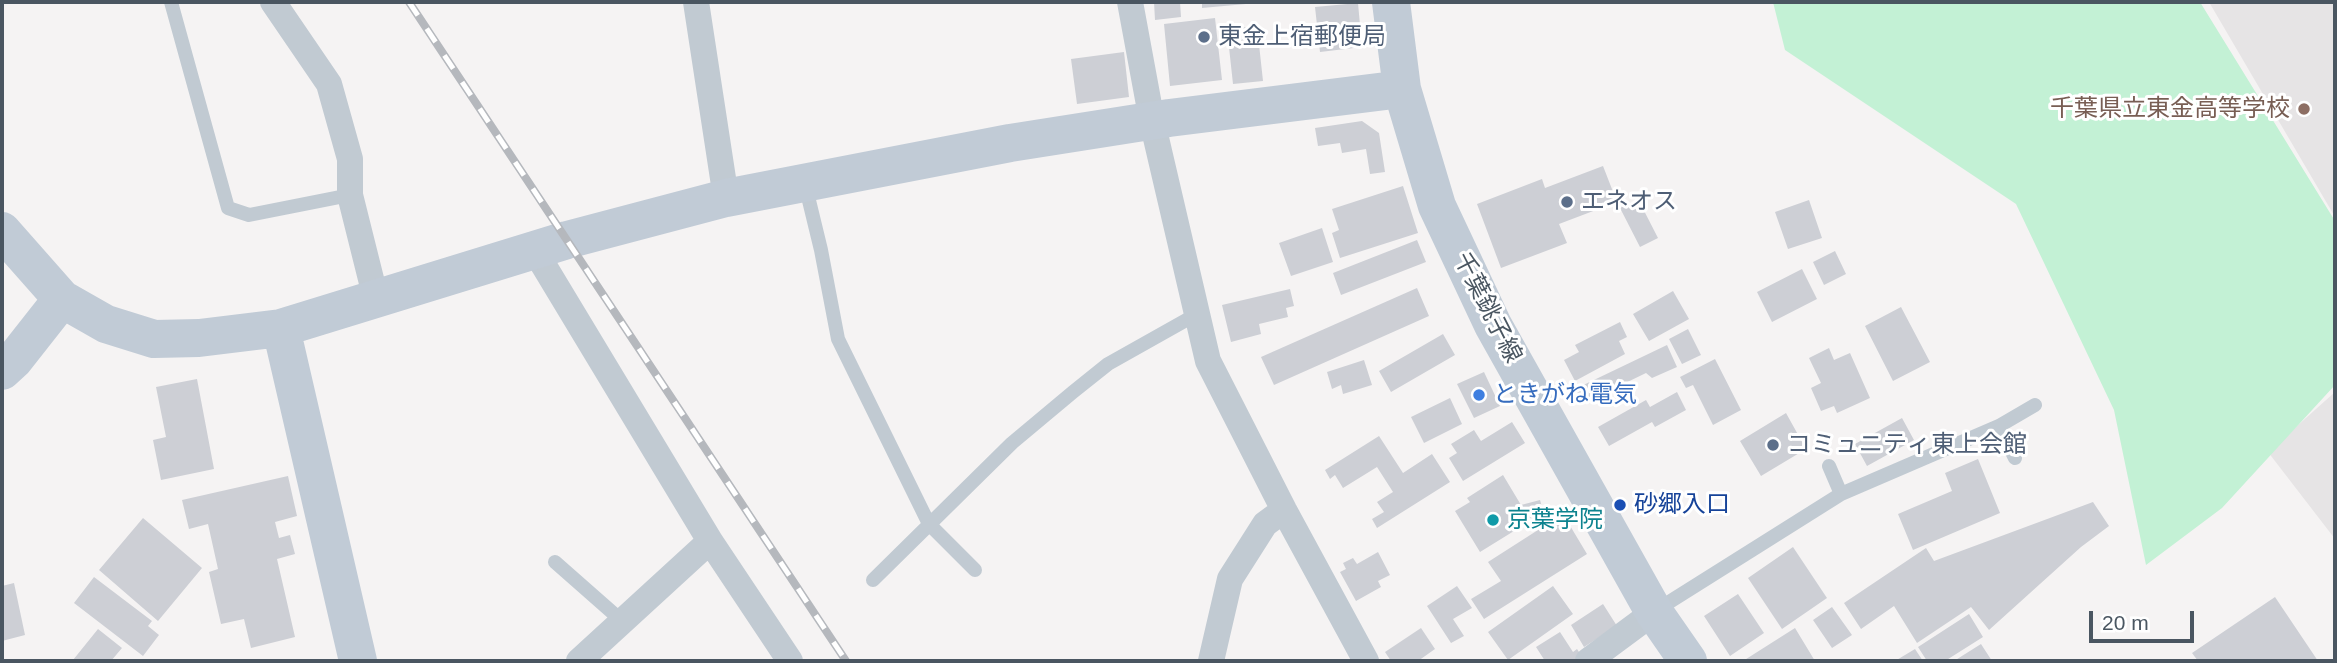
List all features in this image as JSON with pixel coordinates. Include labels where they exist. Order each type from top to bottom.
[{"type":"street","points":[[273,2],[329,84],[350,159],[350,195],[376,299]]},
{"type":"street","points":[[696,2],[726,198]]},
{"type":"street","points":[[1130,2],[1152,121],[1208,361],[1284,510],[1366,661]]},
{"type":"street","name":"千葉銚子線","points":[[1391,2],[1402,89],[1437,206],[1493,325],[1654,611],[1688,661]]},
{"type":"street","points":[[2,231],[62,299],[106,324],[154,339],[199,338],[281,328],[567,240],[726,198],[1010,143],[1152,121],[1402,89]]},
{"type":"street","points":[[535,251],[710,541],[790,661]]},
{"type":"street","points":[[2,371],[14,360],[62,299]]},
{"type":"street","points":[[281,328],[359,661]]},
{"type":"street","points":[[1211,661],[1230,579],[1265,524],[1284,510]]},
{"type":"street","points":[[579,661],[710,541]]},
{"type":"street","points":[[1588,661],[1654,611]]},
{"type":"lane","points":[[171,2],[228,208],[249,215],[350,195]]},
{"type":"lane","points":[[804,183],[821,250],[838,340],[929,524],[975,570]]},
{"type":"lane","points":[[873,580],[1012,443],[1108,364],[1197,314]]},
{"type":"lane","points":[[1654,611],[1841,494],[1999,426],[2035,405]]},
{"type":"lane","points":[[1999,426],[2015,458]]},
{"type":"lane","points":[[1829,466],[1841,494]]},
{"type":"lane","points":[[555,562],[622,621]]},
{"type":"shaded area","name":"千葉県立東金高等学校","points":[[2209,2],[2335,2],[2335,217]]},
{"type":"shaded area","points":[[2335,392],[2335,539],[2268,452]]},
{"type":"green space","points":[[1773,2],[2200,2],[2335,221],[2335,385],[2222,508],[2146,565],[2114,410],[2016,204],[1785,50]]},
{"type":"building","points":[[1154,2],[1180,2],[1181,17],[1155,20]]},
{"type":"building","points":[[1202,2],[1246,2],[1246,4],[1202,8]]},
{"type":"building","points":[[1358,3],[1362,47],[1320,52],[1315,7]]},
{"type":"building","points":[[1215,18],[1222,80],[1170,86],[1164,24]]},
{"type":"building","points":[[1257,26],[1263,81],[1233,84],[1227,29]]},
{"type":"building","points":[[1124,52],[1129,97],[1077,104],[1071,59]]},
{"type":"building","points":[[1362,121],[1379,133],[1385,172],[1370,174],[1366,149],[1342,153],[1340,143],[1318,146],[1315,128]]},
{"type":"building","points":[[1603,166],[1617,202],[1559,224],[1567,243],[1501,268],[1477,204],[1542,179],[1545,188]]},
{"type":"building","points":[[1403,186],[1418,233],[1340,258],[1332,233],[1339,230],[1332,209]]},
{"type":"building","points":[[1638,199],[1658,238],[1640,247],[1620,208]]},
{"type":"building","points":[[1809,200],[1822,238],[1788,249],[1775,212]]},
{"type":"building","points":[[1322,228],[1333,262],[1291,276],[1279,243]]},
{"type":"building","points":[[1417,240],[1426,262],[1341,295],[1333,273]]},
{"type":"building","points":[[1835,251],[1846,274],[1824,285],[1813,262]]},
{"type":"building","points":[[1802,269],[1817,299],[1772,322],[1757,292]]},
{"type":"building","points":[[1417,288],[1429,316],[1274,385],[1261,357]]},
{"type":"building","points":[[1290,289],[1294,306],[1286,308],[1288,317],[1259,324],[1261,334],[1231,342],[1222,305]]},
{"type":"building","points":[[1673,291],[1689,319],[1649,341],[1633,314]]},
{"type":"building","points":[[1901,307],[1930,362],[1893,381],[1865,326]]},
{"type":"building","points":[[1620,322],[1627,337],[1619,341],[1625,354],[1575,381],[1564,360],[1579,352],[1575,345]]},
{"type":"building","points":[[1688,329],[1701,355],[1682,364],[1669,339]]},
{"type":"building","points":[[1443,334],[1455,355],[1391,392],[1379,371]]},
{"type":"building","points":[[1667,345],[1677,367],[1652,378],[1646,373],[1580,405],[1573,390]]},
{"type":"building","points":[[1829,348],[1834,360],[1850,353],[1870,398],[1837,413],[1834,406],[1821,411],[1811,388],[1821,383],[1809,358]]},
{"type":"building","points":[[1715,359],[1741,410],[1713,425],[1693,385],[1686,388],[1680,377]]},
{"type":"building","points":[[1364,360],[1372,385],[1343,394],[1341,385],[1332,389],[1327,372]]},
{"type":"building","name":"ときがね電気","points":[[1484,372],[1500,406],[1474,418],[1457,384]]},
{"type":"building","points":[[197,379],[214,469],[161,480],[153,440],[166,437],[156,387]]},
{"type":"building","points":[[1677,392],[1686,410],[1655,427],[1652,422],[1609,446],[1598,427],[1646,400],[1650,407]]},
{"type":"building","points":[[1450,398],[1462,424],[1424,443],[1411,417]]},
{"type":"building","name":"コミュニティ東上会館","points":[[1786,413],[1806,449],[1761,476],[1740,441]]},
{"type":"building","points":[[1902,418],[1914,440],[1867,466],[1855,444]]},
{"type":"building","points":[[1512,422],[1525,443],[1463,481],[1449,458],[1457,453],[1451,444],[1474,430],[1481,441]]},
{"type":"building","points":[[1379,436],[1403,473],[1432,454],[1450,482],[1377,528],[1372,519],[1384,512],[1377,502],[1393,492],[1377,467],[1343,488],[1335,475],[1330,479],[1325,470]]},
{"type":"building","points":[[1978,459],[2000,513],[1913,550],[1898,514],[1952,491],[1945,473]]},
{"type":"building","name":"京葉学院","points":[[1503,475],[1521,505],[1540,500],[1543,510],[1480,552],[1455,511],[1470,502],[1467,498]]},
{"type":"building","points":[[288,476],[297,516],[275,522],[279,538],[290,535],[295,554],[277,559],[295,637],[251,648],[244,619],[221,624],[209,572],[218,569],[208,524],[189,529],[182,500]]},
{"type":"building","points":[[2093,502],[2109,526],[2081,547],[1989,630],[1971,607],[1917,643],[1894,606],[1861,629],[1844,603],[1926,548],[1934,561]]},
{"type":"building","points":[[1563,514],[1587,554],[1484,619],[1471,599],[1501,581],[1488,562]]},
{"type":"building","points":[[143,518],[202,568],[158,621],[99,570]]},
{"type":"building","points":[[1793,547],[1827,598],[1782,629],[1748,578]]},
{"type":"building","points":[[1378,552],[1390,575],[1378,581],[1381,587],[1356,601],[1340,572],[1346,569],[1343,563],[1353,558],[1357,564]]},
{"type":"building","points":[[94,577],[152,621],[148,626],[159,635],[143,656],[74,603]]},
{"type":"building","points":[[14,583],[25,635],[2,641],[2,586]]},
{"type":"building","points":[[1457,586],[1472,608],[1453,619],[1464,636],[1451,643],[1427,606]]},
{"type":"building","points":[[1553,586],[1573,614],[1508,660],[1488,632]]},
{"type":"building","points":[[1738,594],[1764,633],[1730,656],[1704,616]]},
{"type":"building","points":[[2275,597],[2318,661],[2198,661],[2192,653]]},
{"type":"building","points":[[1603,604],[1617,626],[1584,647],[1571,625]]},
{"type":"building","points":[[1832,607],[1852,635],[1832,648],[1813,620]]},
{"type":"building","points":[[1969,614],[1983,637],[1945,661],[1927,661],[1918,647]]},
{"type":"building","points":[[1421,628],[1435,649],[1418,661],[1391,661],[1385,652]]},
{"type":"building","points":[[1795,628],[1815,661],[1743,661]]},
{"type":"building","points":[[98,629],[122,648],[111,661],[73,660]]},
{"type":"building","points":[[1560,632],[1573,652],[1577,649],[1583,658],[1579,661],[1545,661],[1536,647]]},
{"type":"building","points":[[1981,644],[1992,661],[1954,661]]},
{"type":"building","points":[[1915,649],[1923,661],[1895,661]]},
{"type":"railway","points":[[409,2],[846,661]]},
{"type":"place","name":"東金上宿郵便局","points":[[1204,37]]},
{"type":"place","name":"千葉県立東金高等学校","points":[[2304,109]]},
{"type":"place","name":"エネオス","points":[[1567,202]]},
{"type":"place","name":"ときがね電気","points":[[1479,395]]},
{"type":"place","name":"コミュニティ東上会館","points":[[1773,445]]},
{"type":"place","name":"砂郷入口","points":[[1620,505]]},
{"type":"place","name":"京葉学院","points":[[1493,520]]}]
